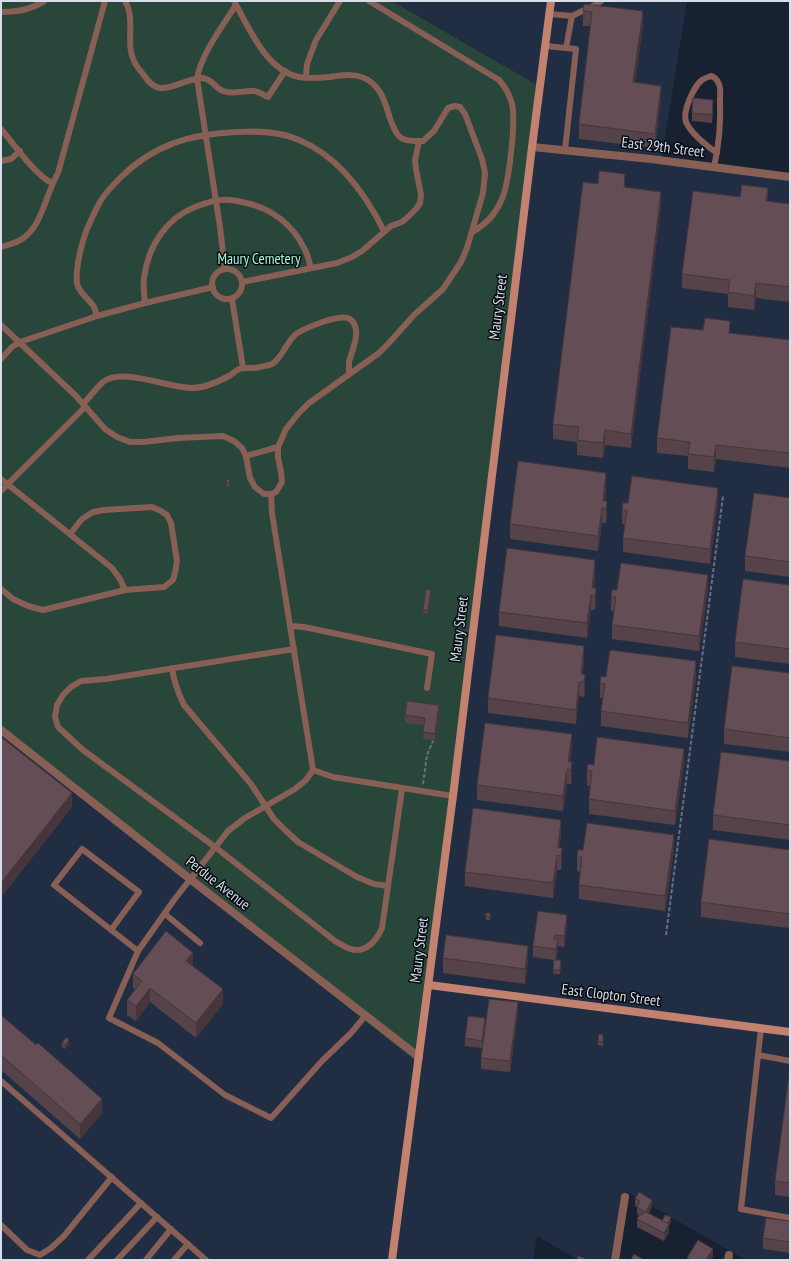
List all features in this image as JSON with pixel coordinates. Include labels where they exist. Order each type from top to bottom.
[{"type":"street","name":"Maury Street","points":[[392,1260],[453,796],[551,1]]},
{"type":"street","name":"East 29th Street","points":[[532,147],[790,177]]},
{"type":"street","name":"Perdue Avenue","points":[[1,730],[419,1057]]},
{"type":"street","name":"East Clopton Street","points":[[429,985],[790,1032]]},
{"type":"street","points":[[616,1260],[625,1197]]},
{"type":"lane","points":[[1,12],[24,10],[36,6],[44,1]]},
{"type":"lane","points":[[1,247],[22,240],[30,233],[37,223],[52,183],[58,173],[105,1]]},
{"type":"lane","points":[[125,1],[129,12],[131,54],[134,62],[150,84],[154,87],[161,88],[197,79],[209,80],[223,91],[237,93],[256,91],[268,97],[285,71]]},
{"type":"lane","points":[[306,77],[307,64],[316,40],[340,1]]},
{"type":"lane","points":[[369,1],[499,80],[509,95],[513,117],[510,161],[502,200],[496,211],[480,228],[472,232]]},
{"type":"lane","points":[[550,14],[572,16],[601,1]]},
{"type":"lane","points":[[225,269],[197,79],[198,70],[203,58],[234,3]]},
{"type":"lane","points":[[1,325],[76,396],[105,428],[117,437],[130,442],[143,442],[178,438],[223,436],[234,441],[242,448],[246,456],[250,478],[255,487],[264,494],[271,494],[276,492],[282,482],[278,447],[286,429],[298,414],[309,403],[379,353],[414,315],[443,289],[461,262],[472,232],[483,193],[485,173],[482,159],[465,114],[460,108],[455,106],[448,108],[434,131],[423,141],[406,140],[398,136],[393,127],[382,94],[375,85],[366,78],[346,75],[320,78],[299,77],[280,69],[259,46],[234,3]]},
{"type":"lane","points":[[566,48],[572,16]]},
{"type":"lane","points":[[545,46],[576,49],[565,150]]},
{"type":"lane","points":[[714,167],[717,153],[721,121],[720,85],[715,78],[710,76],[702,80],[697,85],[689,99],[685,118],[691,129],[707,146],[717,153]]},
{"type":"lane","points":[[1,128],[45,180],[52,183]]},
{"type":"lane","points":[[97,316],[94,307],[81,292],[77,284],[82,242],[100,201],[130,168],[162,147],[185,139],[205,134],[261,131],[299,140],[324,155],[351,180],[370,206],[384,231]]},
{"type":"lane","points":[[242,282],[337,263],[362,251],[384,231],[391,226],[402,222],[416,209],[420,203],[421,195],[415,160],[419,141]]},
{"type":"lane","points":[[1,161],[11,159],[20,151]]},
{"type":"lane","points":[[145,302],[145,271],[151,251],[161,234],[173,220],[183,213],[204,203],[216,200],[248,203],[258,206],[278,216],[299,239],[311,268]]},
{"type":"lane","points":[[225,269],[235,270],[241,277],[242,287],[240,292],[237,296],[232,298],[222,298],[214,292],[212,282],[214,277],[220,270],[225,269]]},
{"type":"lane","points":[[1,359],[12,347],[20,342],[97,316],[145,302],[213,287]]},
{"type":"lane","points":[[232,298],[243,368]]},
{"type":"lane","points":[[1,491],[84,406],[104,381],[110,378],[130,376],[177,387],[193,388],[209,385],[243,368],[258,368],[272,364],[279,358],[284,348],[297,334],[330,319],[343,317],[350,320],[355,326],[356,332],[356,341],[349,363],[349,374]]},
{"type":"lane","points":[[246,456],[278,447]]},
{"type":"lane","points":[[1,479],[112,568],[120,579],[125,590]]},
{"type":"lane","points":[[271,494],[272,513],[313,770],[306,780],[295,789],[245,818],[228,831],[190,879],[138,951],[109,1018],[158,1043],[225,1095],[271,1118],[366,1015]]},
{"type":"lane","points":[[1,589],[13,599],[28,606],[43,610],[125,590],[164,587],[173,580],[176,573],[171,523],[167,515],[152,507],[93,512],[82,519],[70,534]]},
{"type":"lane","points":[[290,626],[304,627],[432,654],[427,688]]},
{"type":"lane","points":[[294,650],[106,679],[80,681],[63,695],[57,705],[55,717],[58,727],[83,750],[215,847],[335,941],[356,950],[371,944],[378,938],[382,928],[402,788]]},
{"type":"lane","points":[[172,668],[178,694],[184,705],[252,784],[274,819],[284,830],[298,842],[357,877],[374,884],[388,886]]},
{"type":"lane","points":[[313,770],[333,777],[453,796]]},
{"type":"lane","points":[[111,930],[140,892],[82,849],[54,885],[111,930],[138,951]]},
{"type":"lane","points":[[165,914],[200,943]]},
{"type":"lane","points":[[761,1028],[741,1209],[790,1218]]},
{"type":"lane","points":[[758,1056],[790,1061]]},
{"type":"lane","points":[[1,1081],[206,1260]]},
{"type":"lane","points":[[1,1226],[27,1250],[40,1255],[51,1248],[64,1236],[112,1177]]},
{"type":"lane","points":[[88,1260],[141,1202]]},
{"type":"lane","points":[[117,1260],[157,1217]]},
{"type":"lane","points":[[146,1260],[171,1229]]},
{"type":"lane","points":[[174,1260],[188,1244]]},
{"type":"path","points":[[666,935],[723,496]]},
{"type":"path","points":[[423,785],[427,755],[433,741]]},
{"type":"shaded area","points":[[392,1],[687,1],[661,162],[790,178],[790,1260],[746,1260],[627,1192],[614,1260],[578,1260],[537,1236],[533,1260],[1,1260],[1,730],[418,1062],[539,86]]},
{"type":"green space","name":"Maury Cemetery","points":[[1,1],[392,1],[539,86],[418,1063],[1,730]]},
{"type":"building","points":[[584,4],[643,11],[633,82],[661,86],[655,134],[579,124],[592,12],[583,11]]},
{"type":"building","points":[[693,98],[713,100],[712,115],[692,113]]},
{"type":"building","points":[[599,171],[625,174],[624,187],[661,192],[631,434],[605,430],[603,443],[577,440],[579,427],[553,424],[583,182],[598,184]]},
{"type":"building","points":[[742,185],[768,188],[766,201],[790,204],[790,287],[756,283],[754,296],[728,292],[730,280],[682,274],[693,191],[740,197]]},
{"type":"building","points":[[705,318],[730,321],[729,333],[790,340],[790,453],[716,445],[714,457],[688,454],[690,442],[657,438],[671,327],[703,330]]},
{"type":"building","points":[[518,461],[606,473],[603,501],[607,501],[606,509],[602,508],[598,536],[510,524]]},
{"type":"building","points":[[632,476],[718,488],[710,549],[623,538],[627,510],[622,510],[623,503],[628,503]]},
{"type":"building","points":[[226,479],[229,479],[230,483],[226,483]]},
{"type":"building","points":[[754,493],[790,498],[790,562],[745,556]]},
{"type":"building","points":[[507,548],[595,560],[592,588],[596,588],[595,596],[591,595],[587,623],[499,612]]},
{"type":"building","points":[[621,563],[708,575],[699,636],[612,625],[616,597],[611,597],[612,590],[617,590]]},
{"type":"building","points":[[743,579],[790,585],[790,649],[735,642]]},
{"type":"building","points":[[426,589],[431,590],[428,610],[423,610]]},
{"type":"building","points":[[496,635],[584,646],[581,674],[585,675],[584,682],[579,682],[576,710],[488,698]]},
{"type":"building","points":[[610,650],[696,661],[688,723],[601,711],[605,684],[600,683],[601,676],[606,677]]},
{"type":"building","points":[[732,666],[790,673],[790,738],[724,729]]},
{"type":"building","points":[[407,701],[439,705],[435,734],[423,732],[425,718],[405,715]]},
{"type":"building","points":[[485,723],[572,734],[568,762],[572,762],[571,770],[567,769],[563,796],[477,785]]},
{"type":"building","points":[[1,737],[72,793],[1,883]]},
{"type":"building","points":[[597,737],[684,749],[675,811],[589,799],[592,771],[587,771],[588,764],[594,765]]},
{"type":"building","points":[[721,752],[790,761],[790,825],[713,815]]},
{"type":"building","points":[[473,808],[561,820],[558,848],[562,848],[561,856],[557,855],[553,883],[465,872]]},
{"type":"building","points":[[587,823],[674,835],[665,896],[579,885],[582,857],[577,857],[578,850],[583,850]]},
{"type":"building","points":[[709,839],[790,850],[789,914],[701,902]]},
{"type":"building","points":[[538,911],[567,915],[564,936],[555,935],[554,939],[558,939],[556,949],[533,946]]},
{"type":"building","points":[[486,913],[490,913],[490,917],[486,916]]},
{"type":"building","points":[[166,931],[193,953],[186,961],[223,989],[196,1023],[150,988],[136,1006],[127,1000],[142,981],[133,974]]},
{"type":"building","points":[[446,935],[528,946],[525,969],[443,958]]},
{"type":"building","points":[[554,960],[561,960],[560,970],[553,970]]},
{"type":"building","points":[[489,999],[518,1002],[510,1061],[481,1058]]},
{"type":"building","points":[[1,1015],[36,1045],[38,1043],[102,1099],[80,1124],[1,1055]]},
{"type":"building","points":[[468,1016],[485,1018],[482,1041],[465,1038]]},
{"type":"building","points":[[599,1034],[603,1035],[603,1042],[598,1041]]},
{"type":"building","points":[[66,1037],[69,1040],[65,1045],[62,1043]]},
{"type":"building","points":[[790,1068],[790,1183],[775,1181]]},
{"type":"building","points":[[639,1192],[652,1200],[646,1212],[669,1224],[664,1233],[637,1219],[640,1214],[642,1215],[645,1212],[637,1207],[640,1201],[635,1199]]},
{"type":"building","points":[[665,1215],[671,1217],[668,1223],[662,1221]]},
{"type":"building","points":[[766,1218],[790,1221],[790,1242],[763,1238]]},
{"type":"building","points":[[698,1240],[713,1249],[706,1260],[691,1260],[687,1258]]},
{"type":"building","points":[[634,1254],[644,1260],[631,1260]]},
{"type":"building","points":[[578,1256],[584,1258],[584,1260],[577,1260]]}]
